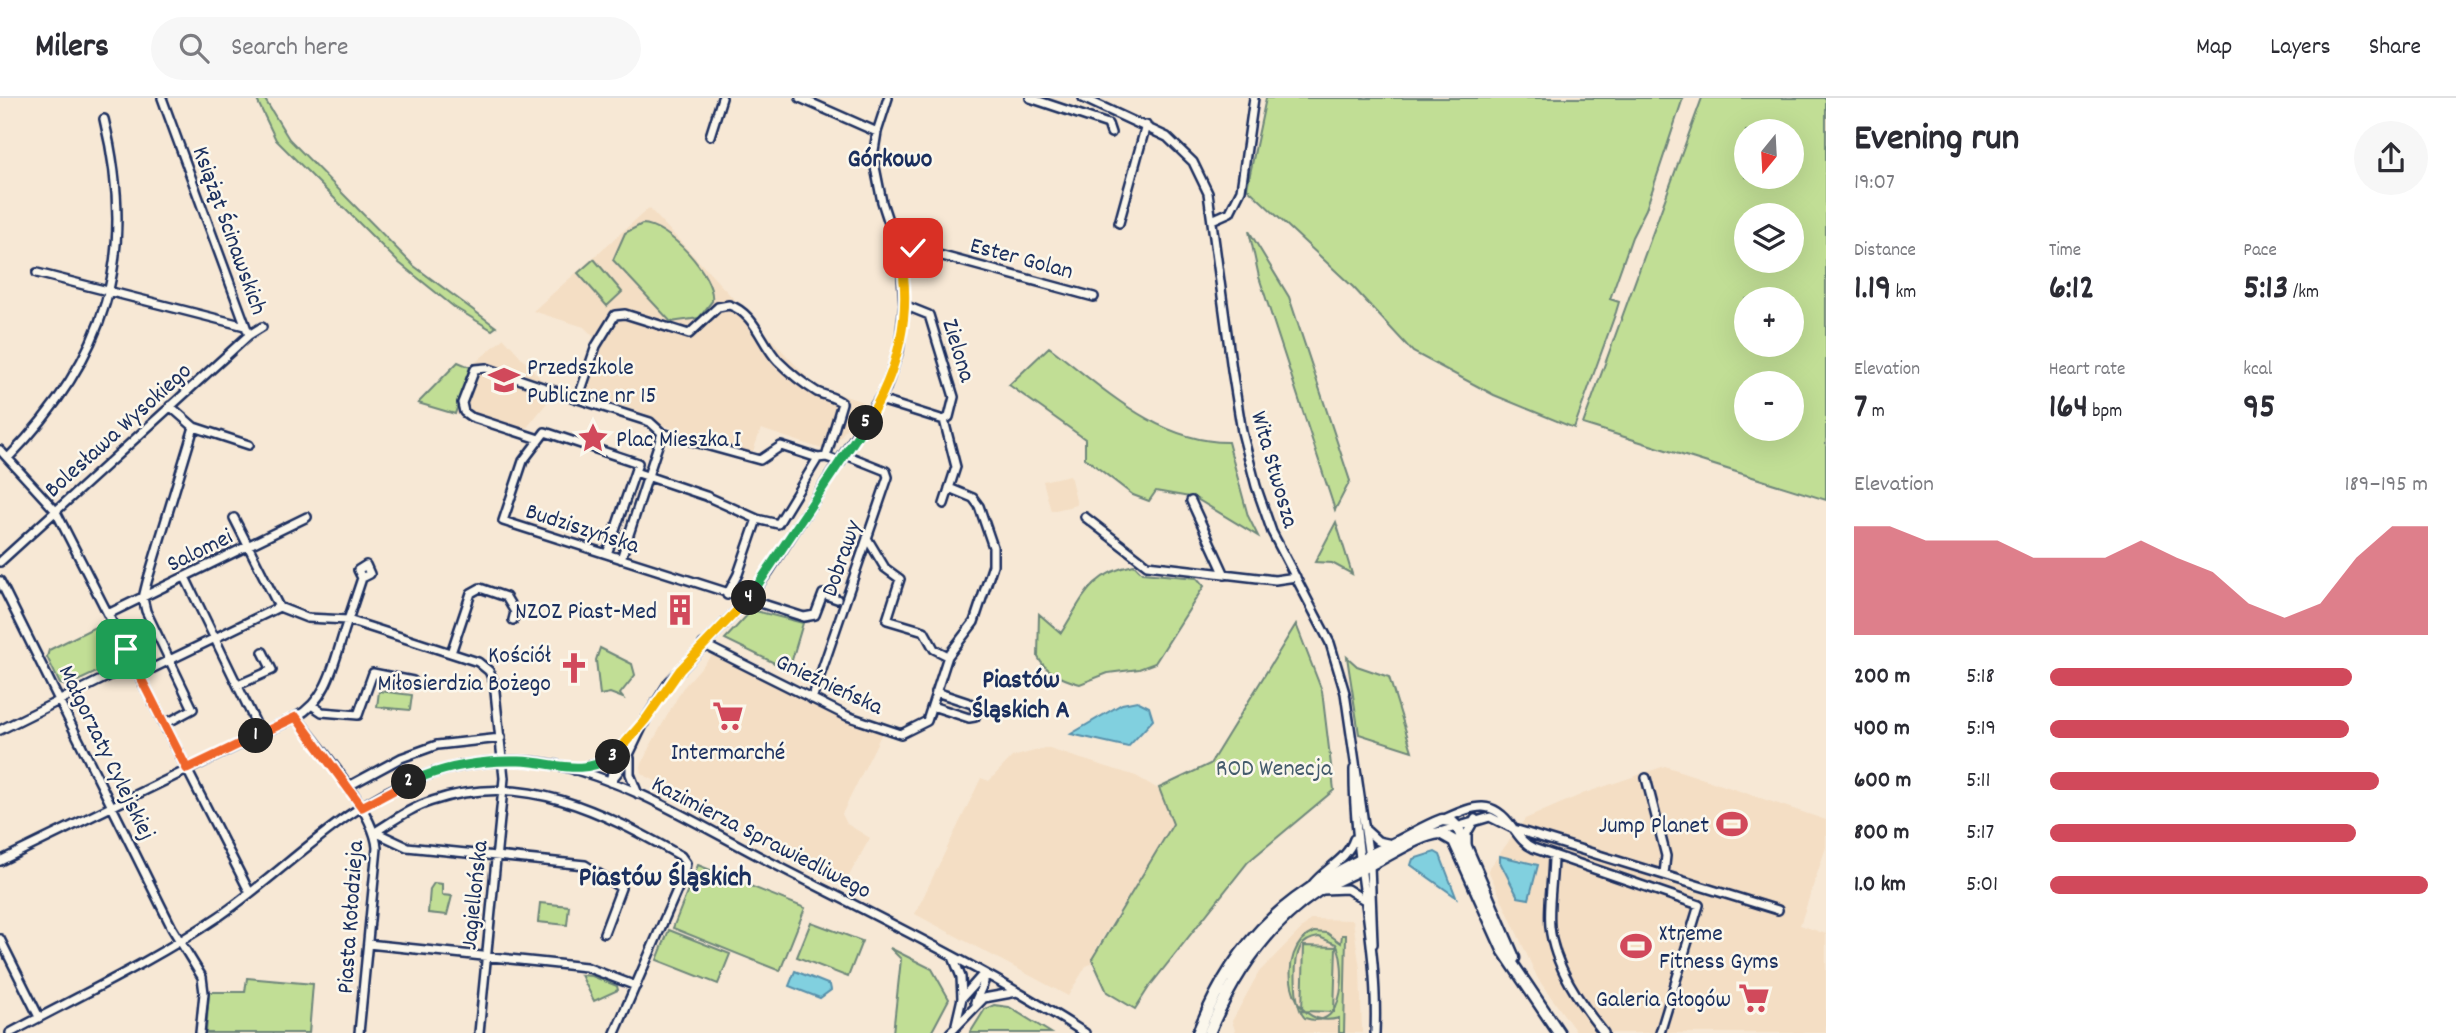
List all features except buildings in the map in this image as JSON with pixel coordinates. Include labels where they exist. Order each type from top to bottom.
[{"type":"main road","points":[[1370,860],[1393,844],[1442,820],[1454,825],[1525,983]]},
{"type":"main road","points":[[1198,1033],[1218,988],[1239,955],[1270,919],[1315,888],[1359,865],[1435,833],[1447,834],[1454,841],[1484,913],[1525,983],[1559,1033]]},
{"type":"main road","points":[[1209,1033],[1231,987],[1257,947],[1315,888]]},
{"type":"street","name":"Książąt Ścinawskich","points":[[162,98],[249,335]]},
{"type":"street","points":[[710,136],[722,98]]},
{"type":"street","points":[[800,98],[877,132]]},
{"type":"street","points":[[610,782],[611,766],[618,752],[646,719],[674,676],[746,601],[769,571],[880,400],[899,350],[904,305],[899,251],[876,178],[873,157],[877,132],[888,98]]},
{"type":"street","points":[[1030,98],[1108,124],[1111,132]]},
{"type":"street","points":[[1083,98],[1146,125],[1119,223]]},
{"type":"street","points":[[1212,220],[1230,212],[1241,190],[1254,98]]},
{"type":"street","points":[[8,458],[41,424],[75,376],[91,346],[110,293],[117,253],[119,210],[114,167],[104,120]]},
{"type":"street","name":"Wita Stwosza","points":[[1146,125],[1180,148],[1202,179],[1212,220],[1242,432],[1263,512],[1340,667],[1370,860],[1375,1033]]},
{"type":"street","name":"Ester Golan","points":[[899,251],[913,248],[1094,297]]},
{"type":"street","points":[[37,274],[245,327]]},
{"type":"street","points":[[578,399],[596,346],[615,315],[625,314],[689,334],[718,307],[729,305],[742,311],[757,328],[761,341],[779,362],[811,388],[842,403],[822,457],[778,524],[757,519],[706,496],[635,472]]},
{"type":"street","name":"Zielona","points":[[904,305],[929,315],[954,397],[949,416],[944,420]]},
{"type":"street","name":"Bolesława Wysokiego","points":[[0,562],[249,335],[262,327]]},
{"type":"street","points":[[607,554],[638,463],[471,417],[464,412],[462,403],[475,369],[482,366],[650,422],[662,433],[763,460],[780,446],[822,457],[843,458]]},
{"type":"street","points":[[880,400],[944,420],[956,467],[944,504]]},
{"type":"street","points":[[170,406],[194,427],[248,445]]},
{"type":"street","points":[[164,724],[193,709],[146,611],[143,598],[194,427]]},
{"type":"street","points":[[621,559],[662,433]]},
{"type":"street","name":"Budziszyńska","points":[[542,435],[523,461],[503,521],[727,595],[809,618],[815,615],[823,594],[838,599]]},
{"type":"street","points":[[0,450],[55,510],[250,893]]},
{"type":"street","name":"Dobrawy","points":[[812,699],[888,477],[886,471],[843,458]]},
{"type":"street","name":"Gnieźnieńska","points":[[703,644],[854,719],[901,734],[927,721],[948,656],[974,622],[993,565],[993,547],[979,506],[973,498],[949,488]]},
{"type":"street","points":[[1191,501],[1225,575]]},
{"type":"street","name":"Salomei","points":[[108,614],[307,517]]},
{"type":"street","points":[[1085,517],[1147,565],[1275,580],[1296,577]]},
{"type":"street","points":[[234,518],[279,607],[307,618],[348,620],[451,653],[471,593],[480,588],[506,597],[515,612],[513,620]]},
{"type":"street","points":[[727,595],[738,573],[757,519]]},
{"type":"street","points":[[867,538],[885,568],[900,579],[887,620],[924,631],[934,649],[948,656]]},
{"type":"street","points":[[185,577],[261,734]]},
{"type":"street","points":[[0,861],[296,717],[313,706],[324,691],[362,578]]},
{"type":"street","name":"Małgorzaty Cylejskiej","points":[[0,581],[204,985],[200,1033]]},
{"type":"street","points":[[149,670],[279,607]]},
{"type":"street","points":[[238,685],[272,670],[263,652]]},
{"type":"street","name":"Jagiellońska","points":[[451,653],[478,662],[489,671],[494,682],[505,761],[480,1033]]},
{"type":"street","points":[[0,730],[133,664]]},
{"type":"street","points":[[313,706],[322,712],[358,715],[373,673],[413,681]]},
{"type":"street","points":[[932,706],[969,718],[975,717],[977,711],[972,704],[936,692]]},
{"type":"street","name":"Piasta Kołodzieja","points":[[296,717],[362,807],[375,832],[377,848],[359,1033]]},
{"type":"street","points":[[610,782],[630,754],[646,719]]},
{"type":"street","points":[[347,787],[401,758],[437,745],[501,738]]},
{"type":"street","points":[[575,770],[598,764],[618,752]]},
{"type":"street","points":[[630,754],[630,774],[638,794]]},
{"type":"street","name":"Wita Stwosza","points":[[1354,758],[1359,865],[1363,900],[1373,944]]},
{"type":"street","name":"Kazimierza Sprawiedliwego","points":[[10,1033],[180,941],[250,893],[362,807],[418,778],[462,766],[505,761],[544,763],[575,770],[638,794],[953,956],[1020,992],[1085,1033]]},
{"type":"street","points":[[1646,778],[1667,856],[1664,874]]},
{"type":"street","points":[[375,832],[432,801],[456,794],[503,791],[536,793],[581,804],[685,859],[684,874],[615,1033]]},
{"type":"street","points":[[1442,820],[1483,806],[1495,808],[1526,845],[1699,905],[1660,1033]]},
{"type":"street","points":[[1454,841],[1454,825],[1466,811]]},
{"type":"street","points":[[1435,833],[1454,825],[1490,817],[1514,828],[1778,910]]},
{"type":"street","points":[[1466,848],[1468,833],[1476,819]]},
{"type":"street","points":[[1366,830],[1378,841],[1393,844]]},
{"type":"street","points":[[375,832],[401,845],[585,865],[619,884],[621,892],[604,933]]},
{"type":"street","points":[[1356,835],[1347,854],[1324,871],[1315,888],[1347,889],[1363,900]]},
{"type":"street","points":[[1553,856],[1550,926],[1555,950],[1565,975],[1604,1033]]},
{"type":"street","points":[[0,939],[39,1017]]},
{"type":"street","points":[[368,944],[586,967],[636,986]]},
{"type":"street","points":[[953,956],[961,977],[962,999],[956,1024]]},
{"type":"street","points":[[962,999],[984,973]]},
{"type":"street","points":[[972,1007],[984,982],[984,973]]},
{"type":"street","points":[[950,1033],[972,1007],[992,994],[1020,992]]},
{"type":"shaded area","points":[[649,208],[815,386],[863,402],[831,452],[761,429],[752,454],[644,419],[646,414],[576,391],[594,337],[584,327],[533,311]]},
{"type":"shaded area","name":"Przedszkole Publiczne nr 15","points":[[504,338],[554,394],[521,435],[455,414],[470,367]]},
{"type":"shaded area","points":[[1070,475],[1077,505],[1051,511],[1043,481]]},
{"type":"shaded area","points":[[713,654],[848,721],[882,733],[842,814],[847,824],[870,838],[846,881],[642,774],[641,766],[648,750],[682,689]]},
{"type":"shaded area","points":[[1046,748],[1136,776],[1160,790],[1173,824],[1096,949],[1091,964],[1086,966],[1068,996],[915,914],[981,778],[989,781],[1012,757]]},
{"type":"shaded area","points":[[1665,766],[1826,820],[1826,847],[1800,925],[1826,934],[1826,1033],[1577,1033],[1538,979],[1488,870],[1525,819],[1585,793]]},
{"type":"shaded area","points":[[1311,919],[1353,920],[1360,969],[1362,1033],[1236,1033],[1232,1021],[1259,972]]},
{"type":"green space","points":[[256,98],[264,98],[289,139],[414,266],[496,327],[492,330],[454,307],[398,262],[276,140]]},
{"type":"green space","points":[[1266,98],[1683,98],[1646,209],[1632,237],[1610,299],[1619,302],[1574,428],[1494,395],[1413,352],[1353,287],[1247,188]]},
{"type":"green space","points":[[1702,98],[1826,98],[1826,500],[1583,424]]},
{"type":"green space","points":[[642,224],[653,226],[677,242],[706,278],[712,301],[699,318],[671,322],[613,260],[625,233]]},
{"type":"green space","points":[[1249,231],[1289,297],[1350,481],[1335,510],[1259,277]]},
{"type":"green space","points":[[594,259],[622,292],[607,306],[578,273]]},
{"type":"green space","points":[[1049,347],[1110,395],[1154,422],[1202,440],[1228,442],[1248,516],[1258,536],[1195,498],[1156,491],[1149,501],[1133,495],[1085,458],[1085,439],[1009,385]]},
{"type":"green space","points":[[458,362],[470,367],[455,414],[418,403]]},
{"type":"green space","points":[[1336,522],[1352,574],[1332,563],[1315,562]]},
{"type":"green space","points":[[1134,565],[1142,573],[1197,578],[1204,586],[1155,663],[1139,669],[1108,673],[1080,684],[1062,678],[1045,667],[1038,657],[1039,614],[1061,633],[1082,598],[1097,581],[1107,574]]},
{"type":"green space","points":[[752,610],[803,623],[789,670],[725,639]]},
{"type":"green space","name":"ROD Wenecja","points":[[1296,624],[1322,691],[1334,790],[1248,862],[1149,987],[1135,1009],[1107,992],[1092,959],[1173,824],[1159,788],[1210,764]]},
{"type":"green space","points":[[99,625],[106,628],[118,652],[114,664],[67,686],[60,684],[47,657],[49,650]]},
{"type":"green space","points":[[600,648],[632,664],[635,675],[620,694],[623,698],[610,693],[600,695],[596,660]]},
{"type":"green space","points":[[1347,657],[1357,666],[1389,677],[1412,751],[1359,734]]},
{"type":"green space","points":[[379,691],[412,695],[410,710],[377,707]]},
{"type":"green space","points":[[698,865],[805,908],[780,971],[673,928]]},
{"type":"green space","points":[[434,883],[442,884],[442,895],[452,896],[447,915],[428,913],[430,889]]},
{"type":"green space","points":[[540,903],[569,906],[567,925],[538,922]]},
{"type":"green space","points":[[811,922],[862,941],[848,977],[797,957]]},
{"type":"green space","points":[[669,930],[730,954],[718,984],[657,960]]},
{"type":"green space","points":[[1314,932],[1327,933],[1341,943],[1342,935],[1346,935],[1344,1033],[1339,1033],[1339,1018],[1321,1019],[1329,1015],[1340,993],[1341,964],[1336,944],[1319,937],[1308,940],[1300,948],[1296,974],[1298,1002],[1292,987],[1291,970],[1294,954],[1301,941]]},
{"type":"green space","points":[[1304,946],[1336,947],[1334,1012],[1302,1011]]},
{"type":"green space","points":[[890,948],[932,969],[949,999],[931,1033],[893,1033],[901,959]]},
{"type":"green space","points":[[581,975],[592,976],[617,986],[618,990],[594,1001]]},
{"type":"green space","points":[[247,978],[313,984],[309,1033],[206,1033],[209,992],[245,992]]},
{"type":"green space","points":[[994,1005],[1009,1007],[1051,1033],[970,1033],[985,1009]]},
{"type":"water","points":[[1137,701],[1149,707],[1153,720],[1128,747],[1071,734],[1122,704]]},
{"type":"water","points":[[1435,852],[1440,855],[1456,897],[1411,865],[1413,859]]},
{"type":"water","points":[[1500,856],[1538,865],[1529,899],[1518,897],[1500,862]]},
{"type":"water","points":[[795,971],[830,985],[831,990],[820,998],[789,986]]},
{"type":"place","name":"Przedszkole Publiczne nr 15","points":[[504,380]]},
{"type":"place","name":"Plac Mieszka I","points":[[593,438]]},
{"type":"place","name":"NZOZ Piast-Med","points":[[680,610]]},
{"type":"place","name":"Kościół Miłosierdzia Bożego","points":[[574,668]]},
{"type":"place","name":"Intermarché","points":[[728,716]]},
{"type":"place","name":"Jump Planet","points":[[1732,824]]},
{"type":"place","name":"Xtreme Fitness Gyms","points":[[1636,946]]},
{"type":"place","name":"Galeria Głogów","points":[[1754,998]]},
{"type":"district","name":"Górkowo","points":[[890,157]]},
{"type":"district","name":"Piastów Śląskich A","points":[[1021,693]]},
{"type":"district","name":"Piastów Śląskich","points":[[665,875]]},
{"type":"route","points":[[126,649],[187,769],[296,717],[362,807],[392,789],[418,778],[462,766],[520,761],[575,770],[610,758],[646,719],[680,670],[761,584],[870,418],[886,387],[901,338],[904,305],[899,251],[913,248]]}]
